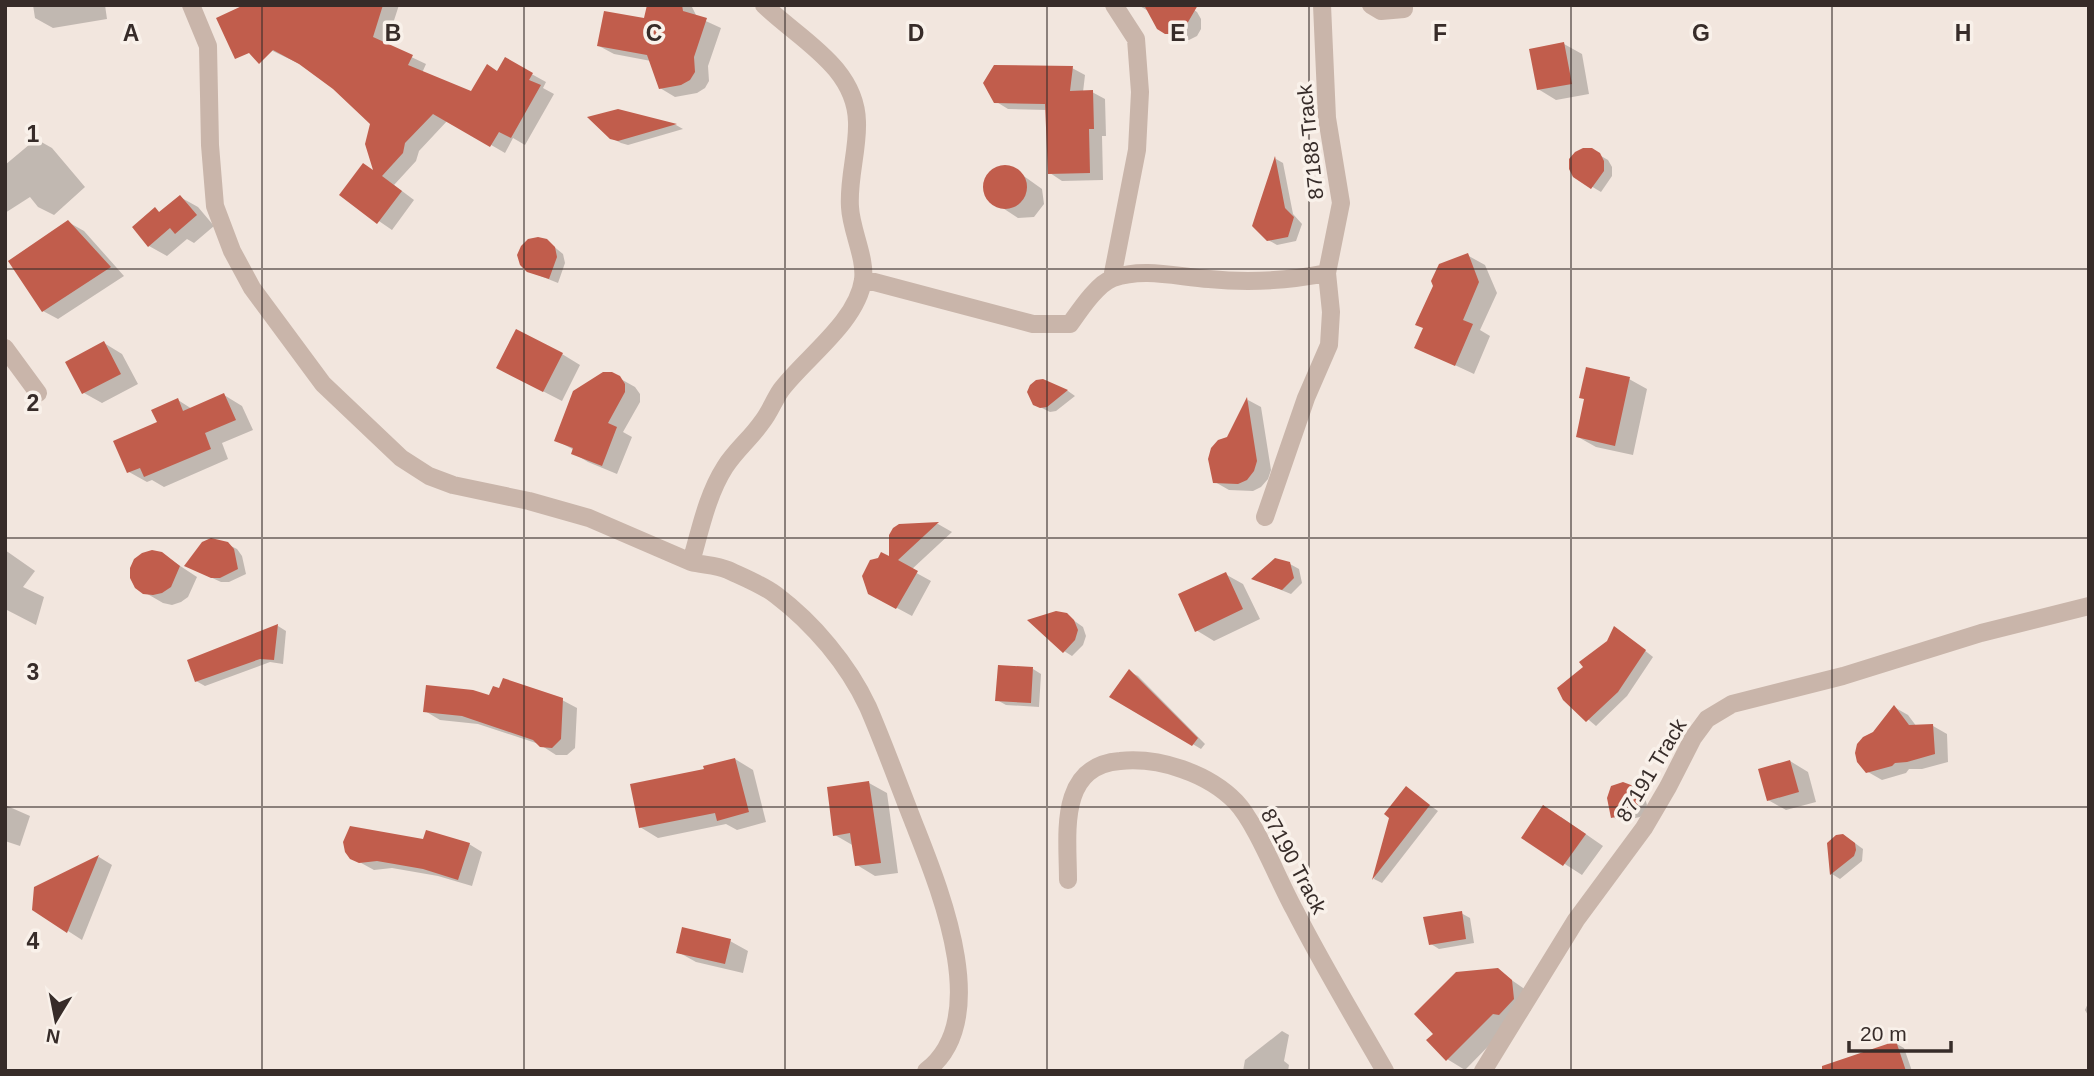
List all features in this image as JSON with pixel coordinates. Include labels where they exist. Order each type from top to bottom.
[{"type":"street","points":[[191,5],[208,46],[210,145],[215,206],[232,251],[252,288],[323,384],[401,458],[429,476],[453,485],[529,501],[589,518],[691,562],[725,569],[774,594],[806,622],[858,684],[939,888],[951,928],[959,1001],[955,1026],[937,1063],[926,1071]]},
{"type":"street","points":[[691,562],[712,493],[725,467],[764,420],[781,390],[804,367],[852,309],[863,279],[850,206],[857,139],[855,106],[846,82],[826,58],[764,5]]},
{"type":"street","points":[[1112,278],[1137,149],[1140,92],[1136,39],[1114,5]]},
{"type":"street","name":"87188 Track","points":[[1265,517],[1306,398],[1329,345],[1331,312],[1327,273],[1341,203],[1327,118],[1322,5]]},
{"type":"street","points":[[1371,5],[1381,11],[1405,9],[1404,5]]},
{"type":"street","points":[[863,279],[1033,324],[1070,324],[1085,302],[1112,278],[1144,272],[1260,282],[1327,273]]},
{"type":"street","points":[[5,348],[38,393]]},
{"type":"street","name":"87191 Track","points":[[1483,1071],[1576,920],[1644,828],[1693,738],[1707,719],[1742,701],[1843,676],[1980,633],[2089,606]]},
{"type":"street","name":"87190 Track","points":[[1068,880],[1068,810],[1072,795],[1083,778],[1104,762],[1133,760],[1163,763],[1213,783],[1237,804],[1255,834],[1313,947],[1385,1071]]},
{"type":"building","points":[[244,5],[383,5],[373,37],[413,55],[408,65],[471,91],[487,64],[497,71],[505,57],[533,73],[529,80],[541,85],[511,138],[499,132],[490,147],[433,114],[405,143],[403,153],[382,176],[402,191],[377,224],[339,195],[363,163],[373,170],[365,144],[370,124],[333,89],[299,64],[273,50],[259,64],[249,53],[235,59],[216,18]]},
{"type":"building","points":[[647,5],[682,5],[683,11],[707,18],[694,57],[695,72],[690,80],[681,85],[659,89],[647,55],[597,46],[604,11],[644,18]]},
{"type":"building","points":[[1144,5],[1198,5],[1184,29],[1175,34],[1165,34],[1157,29]]},
{"type":"building","points":[[1564,42],[1572,84],[1537,90],[1529,49]]},
{"type":"building","points":[[994,65],[1073,66],[1070,91],[1093,90],[1094,129],[1089,129],[1090,173],[1048,174],[1045,104],[994,103],[983,83]]},
{"type":"building","points":[[618,109],[677,124],[618,141],[610,139],[587,117]]},
{"type":"building","points":[[1583,148],[1592,148],[1600,153],[1604,161],[1604,171],[1591,189],[1573,177],[1569,169],[1569,159]]},
{"type":"building","points":[[1275,156],[1285,208],[1294,217],[1288,237],[1267,241],[1252,226]]},
{"type":"building","points":[[1005,165],[1020,172],[1027,187],[1020,202],[1005,209],[990,202],[983,187],[990,172]]},
{"type":"building","points":[[180,195],[197,215],[175,234],[170,228],[148,247],[132,227],[155,207],[159,212]]},
{"type":"building","points":[[68,220],[111,267],[42,312],[8,261]]},
{"type":"building","points":[[528,239],[547,239],[555,247],[557,257],[549,279],[527,272],[520,265],[517,255]]},
{"type":"building","points":[[1468,253],[1479,282],[1463,320],[1473,324],[1455,366],[1414,348],[1423,328],[1415,325],[1433,286],[1431,281],[1439,264]]},
{"type":"building","points":[[516,329],[563,353],[543,392],[496,368]]},
{"type":"building","points":[[104,341],[121,374],[82,394],[65,362]]},
{"type":"building","points":[[1586,367],[1630,377],[1615,446],[1576,437],[1584,399],[1579,398]]},
{"type":"building","points":[[603,372],[620,376],[625,384],[625,392],[608,423],[617,427],[602,466],[571,454],[573,448],[554,441],[573,391]]},
{"type":"building","points":[[1043,379],[1068,390],[1047,407],[1040,408],[1033,405],[1027,392],[1036,380]]},
{"type":"building","points":[[224,393],[236,420],[205,433],[211,449],[144,477],[140,468],[127,473],[113,441],[157,422],[151,410],[178,398],[183,411]]},
{"type":"building","points":[[1247,397],[1257,461],[1254,471],[1247,480],[1238,484],[1213,483],[1208,459],[1211,448],[1218,440],[1227,437]]},
{"type":"building","points":[[939,522],[898,560],[918,571],[896,609],[868,594],[862,576],[870,560],[878,558],[881,552],[889,556],[889,535],[893,528],[899,524]]},
{"type":"building","points":[[211,538],[228,542],[234,549],[238,569],[220,578],[211,578],[184,566],[202,542]]},
{"type":"building","points":[[152,550],[162,552],[180,566],[171,587],[153,595],[143,594],[135,588],[130,578],[134,559]]},
{"type":"building","points":[[1275,558],[1290,562],[1294,578],[1282,590],[1251,579]]},
{"type":"building","points":[[1226,572],[1243,609],[1195,632],[1178,594]]},
{"type":"building","points":[[1056,611],[1067,613],[1078,630],[1075,640],[1063,653],[1027,620]]},
{"type":"building","points":[[278,624],[274,660],[260,659],[195,682],[187,660]]},
{"type":"building","points":[[1614,626],[1646,650],[1618,692],[1586,722],[1563,700],[1557,688],[1583,667],[1579,662],[1607,641]]},
{"type":"building","points":[[998,665],[1033,667],[1031,703],[995,701]]},
{"type":"building","points":[[1129,669],[1198,738],[1192,746],[1109,697]]},
{"type":"building","points":[[503,678],[563,698],[561,739],[552,748],[540,747],[533,740],[462,716],[423,712],[426,685],[473,690],[489,695],[493,686],[499,688]]},
{"type":"building","points":[[1894,705],[1909,725],[1933,724],[1935,754],[1866,773],[1857,762],[1857,744],[1873,732]]},
{"type":"building","points":[[735,758],[749,812],[717,821],[715,813],[639,828],[630,784],[704,769],[703,766]]},
{"type":"building","points":[[1790,760],[1799,792],[1767,801],[1758,769]]},
{"type":"building","points":[[869,781],[881,863],[855,866],[850,833],[833,836],[827,787]]},
{"type":"building","points":[[1623,782],[1637,791],[1637,807],[1631,813],[1611,818],[1607,798],[1611,786]]},
{"type":"building","points":[[1406,786],[1430,805],[1372,880],[1389,818],[1384,814]]},
{"type":"building","points":[[1543,805],[1586,834],[1563,866],[1521,838]]},
{"type":"building","points":[[350,826],[423,839],[426,830],[470,843],[458,880],[423,869],[377,861],[359,863],[350,859],[343,842]]},
{"type":"building","points":[[1843,834],[1855,843],[1856,850],[1854,856],[1830,875],[1827,843],[1836,835]]},
{"type":"building","points":[[99,855],[67,933],[32,910],[34,887]]},
{"type":"building","points":[[1462,911],[1466,939],[1429,945],[1423,917]]},
{"type":"building","points":[[682,927],[731,939],[725,964],[676,953]]},
{"type":"building","points":[[1498,968],[1512,980],[1514,999],[1499,1015],[1493,1014],[1446,1061],[1426,1040],[1433,1034],[1414,1014],[1456,972]]},
{"type":"building","points":[[1896,1041],[1906,1071],[1822,1071],[1822,1066]]}]
